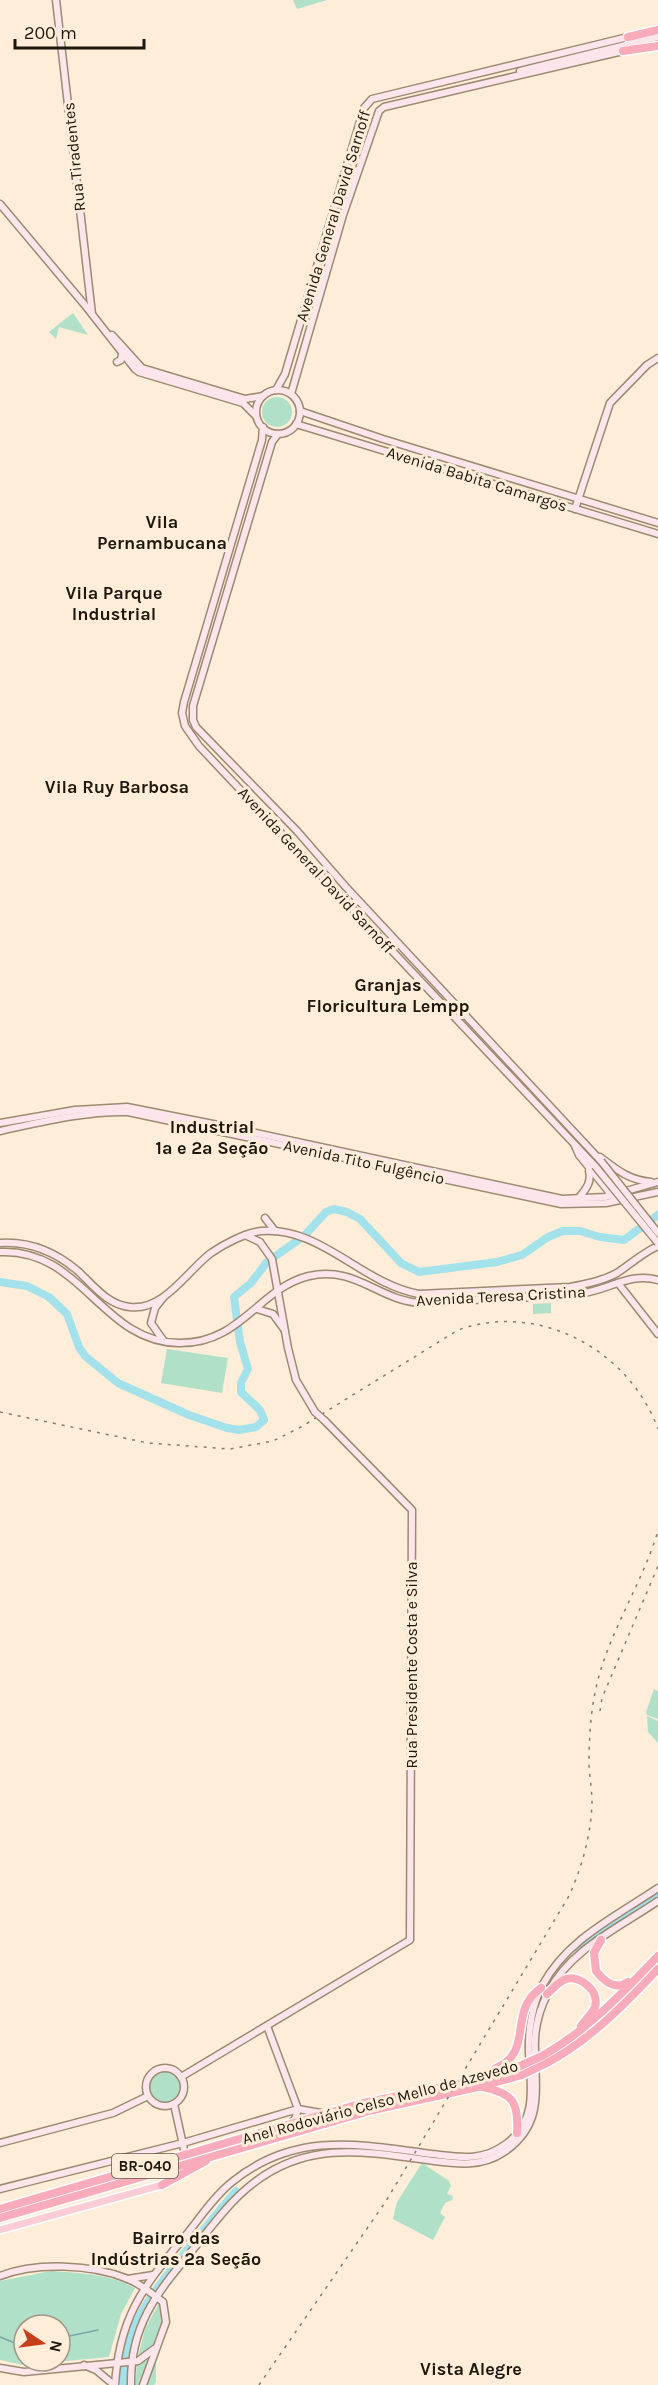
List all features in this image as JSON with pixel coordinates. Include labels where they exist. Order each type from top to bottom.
[{"type":"highway","points":[[628,37],[658,30]]},
{"type":"highway","points":[[623,51],[658,46]]},
{"type":"highway","points":[[601,1940],[594,1953],[594,1967],[604,1980],[613,1985],[622,1986],[643,1971]]},
{"type":"highway","name":"Anel Rodoviário Celso Mello de Azevedo","points":[[544,2060],[595,2019],[658,1956]]},
{"type":"highway","name":"Anel Rodoviário Celso Mello de Azevedo","points":[[0,2218],[373,2110],[478,2087],[564,2054],[599,2028],[658,1969]]},
{"type":"highway","points":[[462,2083],[505,2064],[512,2058],[517,2049],[524,2008],[531,1994],[574,1978],[585,1983],[596,2002],[594,2009],[568,2041]]},
{"type":"highway","name":"Anel Rodoviário Celso Mello de Azevedo","points":[[0,2209],[363,2103],[521,2070]]},
{"type":"highway","points":[[478,2087],[502,2092],[512,2099],[517,2107],[517,2133]]},
{"type":"highway","points":[[162,2185],[219,2154]]},
{"type":"main road","points":[[0,2230],[162,2185]]},
{"type":"street","name":"Rua Tiradentes","points":[[56,0],[92,312]]},
{"type":"street","name":"Avenida General David Sarnoff","points":[[499,69],[544,62],[658,36]]},
{"type":"street","name":"Avenida General David Sarnoff","points":[[501,80],[508,74],[658,36]]},
{"type":"street","name":"Avenida General David Sarnoff","points":[[276,390],[285,374],[364,108],[368,103],[372,99],[628,37]]},
{"type":"street","name":"Avenida General David Sarnoff","points":[[291,394],[343,215],[378,111],[384,107],[623,51]]},
{"type":"street","points":[[368,103],[378,111]]},
{"type":"street","points":[[0,204],[92,312],[135,365],[139,372],[243,403],[270,432],[278,434],[291,430],[296,424],[300,411],[296,399],[291,394],[276,390],[263,396],[245,399],[135,365],[122,354],[92,312]]},
{"type":"street","points":[[117,362],[121,360],[122,354]]},
{"type":"street","points":[[575,509],[610,403],[647,365],[658,358]]},
{"type":"street","points":[[256,416],[258,403],[263,396]]},
{"type":"street","name":"Avenida Babita Camargos","points":[[300,411],[383,439],[658,523]]},
{"type":"street","name":"Avenida Babita Camargos","points":[[296,424],[658,534]]},
{"type":"street","points":[[182,713],[262,440],[263,427]]},
{"type":"street","points":[[182,713],[187,710],[192,712],[272,442],[278,434]]},
{"type":"street","name":"Avenida General David Sarnoff","points":[[192,712],[196,727],[297,831],[347,888],[590,1148],[658,1233]]},
{"type":"street","name":"Avenida General David Sarnoff","points":[[182,713],[185,726],[201,748],[574,1143],[658,1245]]},
{"type":"street","points":[[201,748],[213,745]]},
{"type":"street","points":[[339,896],[347,888]]},
{"type":"street","name":"Avenida Tito Fulgêncio","points":[[0,1123],[69,1111],[127,1107],[546,1196],[578,1199],[612,1195],[656,1182]]},
{"type":"street","name":"Avenida Tito Fulgêncio","points":[[0,1131],[77,1116],[128,1112],[545,1201],[582,1204],[617,1201],[658,1192]]},
{"type":"street","points":[[590,1148],[623,1175],[635,1181],[656,1182]]},
{"type":"street","points":[[578,1199],[591,1179],[592,1166]]},
{"type":"street","points":[[592,1166],[617,1201]]},
{"type":"street","points":[[265,1218],[278,1232]]},
{"type":"street","points":[[260,1231],[261,1243]]},
{"type":"street","name":"Avenida Teresa Cristina","points":[[0,1243],[33,1245],[54,1254],[106,1297],[122,1305],[143,1306],[170,1291],[212,1252],[245,1235],[260,1231],[278,1232],[308,1239],[400,1291],[419,1294],[570,1287],[594,1282],[617,1272],[658,1245]]},
{"type":"street","points":[[245,1235],[261,1243]]},
{"type":"street","name":"Rua Presidente Costa e Silva","points":[[261,1243],[272,1259],[296,1380],[315,1412],[412,1510],[410,1940],[267,2026]]},
{"type":"street","name":"Avenida Teresa Cristina","points":[[0,1252],[32,1254],[51,1262],[70,1276],[119,1322],[132,1330],[164,1342],[208,1340],[224,1333],[296,1280],[324,1274],[358,1279],[399,1299],[424,1303],[571,1295],[601,1290],[639,1277],[658,1280]]},
{"type":"street","points":[[618,1283],[658,1334]]},
{"type":"street","points":[[164,1342],[151,1323],[152,1314],[170,1291]]},
{"type":"street","points":[[257,1309],[273,1314],[286,1332]]},
{"type":"street","points":[[115,2385],[120,2341],[132,2309],[144,2288],[230,2183],[262,2162],[299,2148],[335,2143],[474,2158],[496,2150],[517,2133],[527,2115],[532,2099],[530,2034],[532,2017],[568,1948],[658,1888]]},
{"type":"street","points":[[131,2385],[131,2363],[138,2332],[156,2297],[213,2225],[245,2190],[269,2172],[285,2164],[321,2153],[340,2151],[461,2164],[491,2159],[504,2152],[519,2139],[532,2118],[536,2106],[536,2031],[544,1991],[566,1967],[658,1901]]},
{"type":"street","points":[[181,2077],[267,2026],[298,2109],[295,2119],[290,2124]]},
{"type":"street","points":[[167,2068],[181,2077],[183,2095],[174,2104],[162,2106],[148,2096],[148,2079],[156,2071],[167,2068]]},
{"type":"street","points":[[0,2143],[113,2113],[148,2096]]},
{"type":"street","points":[[174,2104],[185,2154]]},
{"type":"street","points":[[0,2189],[183,2143],[298,2109],[325,2114]]},
{"type":"street","points":[[0,2276],[54,2266],[90,2270],[128,2279],[163,2302],[166,2322],[143,2385]]},
{"type":"street","points":[[128,2279],[154,2275]]},
{"type":"street","points":[[0,2368],[24,2372],[84,2365],[131,2363],[143,2359],[156,2347]]},
{"type":"street","points":[[84,2365],[96,2370],[115,2385]]},
{"type":"green space","points":[[293,0],[327,0],[297,9]]},
{"type":"green space","points":[[73,313],[88,335],[59,327],[56,339],[49,332]]},
{"type":"green space","points":[[277,397],[288,401],[292,412],[288,423],[277,427],[266,423],[262,412],[266,401]]},
{"type":"green space","points":[[551,1303],[551,1313],[533,1314],[533,1304]]},
{"type":"green space","points":[[167,1349],[228,1358],[222,1393],[161,1383]]},
{"type":"green space","points":[[654,1689],[658,1691],[658,1719],[647,1715],[646,1712]]},
{"type":"green space","points":[[647,1716],[658,1721],[658,1743],[648,1732]]},
{"type":"green space","points":[[166,2071],[177,2076],[182,2087],[177,2098],[166,2103],[155,2098],[150,2087],[155,2076]]},
{"type":"green space","points":[[422,2163],[449,2181],[451,2186],[447,2194],[453,2196],[452,2200],[445,2203],[440,2213],[445,2217],[433,2240],[393,2219],[397,2202]]},
{"type":"green space","points":[[51,2271],[105,2277],[135,2288],[121,2314],[109,2357],[72,2360],[72,2313],[12,2313],[12,2363],[0,2360],[0,2281]]},
{"type":"green space","points":[[159,2303],[162,2318],[159,2334],[150,2348],[138,2357],[145,2329]]},
{"type":"green space","points":[[156,2356],[156,2382],[154,2385],[145,2385]]},
{"type":"green space","points":[[150,2359],[141,2385],[135,2385],[137,2364]]},
{"type":"waterway","points":[[0,1282],[27,1286],[49,1297],[67,1314],[79,1347],[85,1356],[118,1383],[189,1415],[239,1430],[256,1427],[264,1420],[260,1410],[241,1392],[241,1383],[248,1369],[240,1342],[234,1297],[251,1283],[267,1262],[304,1236],[326,1212],[334,1209],[347,1212],[360,1219],[401,1263],[419,1272],[497,1262],[522,1255],[548,1237],[563,1231],[580,1231],[600,1237],[624,1240],[658,1215]]},
{"type":"waterway","points":[[578,1948],[658,1895]]},
{"type":"waterway","points":[[124,2385],[127,2348],[149,2299],[236,2191]]},
{"type":"waterway","points":[[72,2335],[98,2330]]},
{"type":"waterway","points":[[0,2337],[12,2342]]},
{"type":"railway","points":[[0,1412],[148,1443],[230,1449],[273,1441],[301,1427],[458,1330],[489,1323],[519,1322],[549,1328],[577,1339],[603,1355],[626,1376],[644,1401],[658,1429]]},
{"type":"railway","points":[[259,2385],[386,2201],[569,1896],[582,1862],[590,1827],[592,1803],[589,1766],[590,1739],[592,1711],[600,1672],[658,1531]]},
{"type":"railway","points":[[600,1711],[602,1698],[658,1566]]},
{"type":"district","name":"Vila Pernambucana","points":[[162,532]]},
{"type":"district","name":"Vila Parque Industrial","points":[[114,603]]},
{"type":"district","name":"Vila Ruy Barbosa","points":[[117,787]]},
{"type":"district","name":"Granjas Floricultura Lempp","points":[[388,995]]},
{"type":"district","name":"Industrial 1ª e 2ª Seção","points":[[212,1137]]},
{"type":"district","name":"Bairro das Indústrias 2ª Seção","points":[[176,2248]]},
{"type":"district","name":"Vista Alegre","points":[[471,2369]]}]
